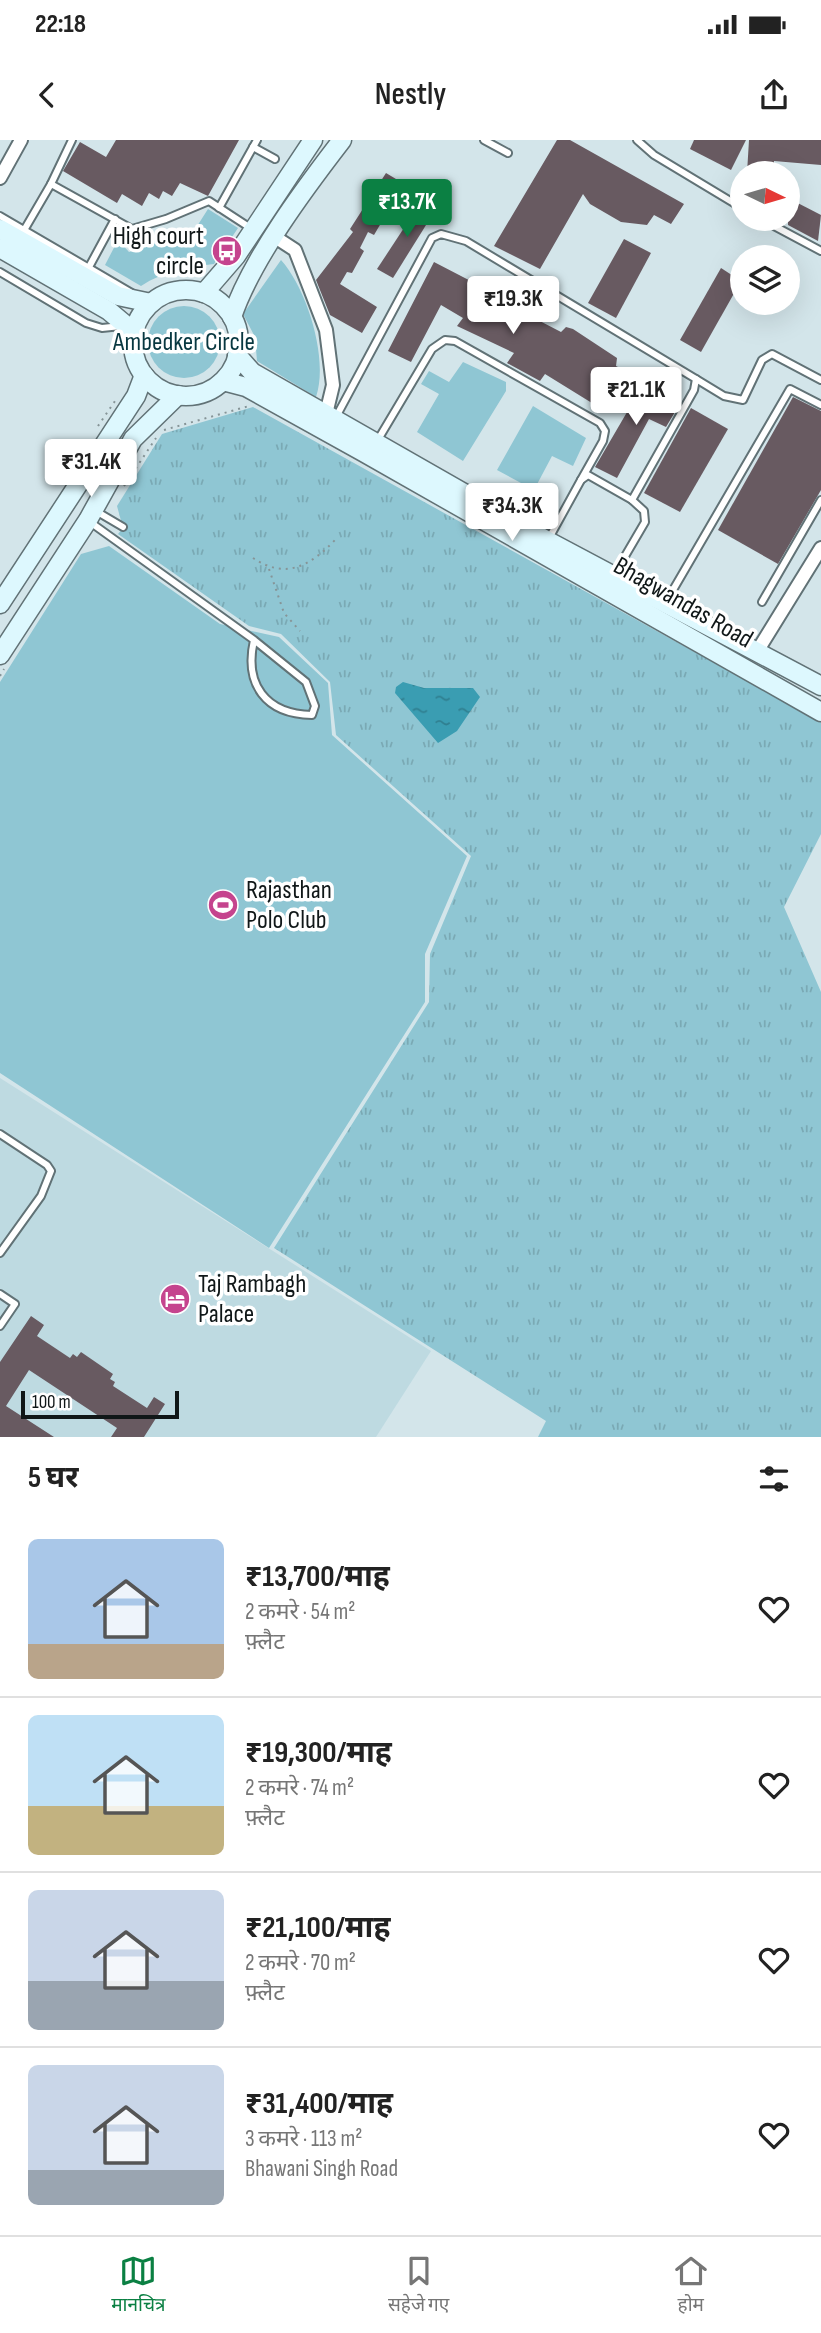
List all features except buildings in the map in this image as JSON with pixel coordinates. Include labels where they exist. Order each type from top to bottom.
[{"type":"street","points":[[0,178],[21,140]]},
{"type":"street","points":[[204,293],[236,256],[309,147],[316,151],[324,140]]},
{"type":"street","points":[[232,317],[242,287],[342,140]]},
{"type":"street","points":[[0,229],[21,234],[87,272],[118,296],[146,302],[177,290],[204,293],[221,303],[232,317],[239,342],[237,355],[223,381],[208,391],[178,395],[165,391],[144,375],[134,350],[130,329],[108,311],[0,248]]},
{"type":"street","points":[[275,237],[295,250],[326,330],[333,385],[330,416]]},
{"type":"street","points":[[130,329],[141,315],[146,302]]},
{"type":"street","name":"Bhagwandas Road","points":[[237,355],[252,372],[548,541],[758,650],[821,686]]},
{"type":"street","points":[[0,604],[136,396],[144,375]]},
{"type":"street","name":"Bhagwandas Road","points":[[223,381],[246,387],[821,712]]},
{"type":"street","points":[[0,655],[90,515],[133,439],[178,395]]},
{"type":"street","points":[[758,650],[821,548]]},
{"type":"lane","points":[[0,216],[21,234],[51,184],[72,140]]},
{"type":"lane","points":[[484,140],[508,153]]},
{"type":"lane","points":[[638,140],[654,155],[730,201]]},
{"type":"lane","points":[[219,208],[255,143],[275,159]]},
{"type":"lane","points":[[51,184],[132,229],[166,219],[209,201],[253,230]]},
{"type":"lane","points":[[87,272],[115,219]]},
{"type":"lane","points":[[784,231],[821,251]]},
{"type":"lane","points":[[330,416],[432,238],[440,234],[466,241],[724,396],[743,400],[762,360],[772,354],[821,380]]},
{"type":"lane","points":[[0,272],[86,323],[102,328],[130,329]]},
{"type":"lane","points":[[376,443],[432,349],[445,340],[455,341],[600,423],[605,431],[603,441],[548,541]]},
{"type":"lane","points":[[632,500],[694,390],[696,379]]},
{"type":"lane","points":[[665,603],[790,389],[821,405]]},
{"type":"lane","points":[[581,480],[588,475],[594,476],[632,500],[644,511],[645,522],[613,576]]},
{"type":"lane","points":[[762,602],[821,500]]},
{"type":"lane","points":[[90,515],[122,527]]},
{"type":"lane","points":[[90,515],[254,640],[306,682],[315,706],[312,715],[281,709],[255,686],[250,669],[254,640]]},
{"type":"lane","points":[[0,1134],[47,1165],[51,1171],[40,1196],[0,1253]]},
{"type":"lane","points":[[0,1294],[15,1304],[0,1326]]},
{"type":"path","points":[[118,496],[160,431],[253,405]]},
{"type":"path","points":[[253,558],[269,568],[305,566],[317,560],[335,540]]},
{"type":"path","points":[[269,568],[284,613],[300,631]]},
{"type":"shaded area","name":"Taj Rambagh Palace","points":[[0,1078],[431,1351],[376,1437],[0,1437]]},
{"type":"green space","points":[[208,209],[238,228],[214,264],[176,270],[141,286],[105,265],[118,240],[129,252],[194,231]]},
{"type":"green space","points":[[281,260],[299,288],[313,325],[320,364],[316,397],[257,361],[255,337],[243,314]]},
{"type":"green space","name":"Ambedker Circle","points":[[191,306],[210,316],[218,328],[218,356],[210,368],[198,376],[177,378],[158,368],[150,356],[148,335],[158,316],[170,308]]},
{"type":"green space","points":[[463,362],[506,382],[506,391],[463,461],[417,432],[439,394],[421,384],[429,371],[449,382]]},
{"type":"green space","points":[[533,406],[586,438],[573,466],[552,456],[534,490],[497,470]]},
{"type":"green space","points":[[253,407],[821,722],[821,834],[784,907],[821,992],[821,1437],[538,1437],[546,1421],[274,1248],[429,1002],[430,954],[471,856],[336,735],[330,682],[281,634],[249,626],[118,534],[123,528],[117,506],[162,434]]},
{"type":"green space","name":"Rajasthan Polo Club","points":[[109,546],[220,624],[279,637],[328,683],[332,735],[467,856],[425,954],[425,1002],[269,1248],[0,1073],[0,682],[81,554]]},
{"type":"water","points":[[403,682],[424,688],[473,688],[480,697],[457,731],[438,743],[395,693],[396,687]]},
{"type":"place","name":"High court circle","points":[[227,251]]},
{"type":"place","name":"Rajasthan Polo Club","points":[[223,905]]},
{"type":"place","name":"Taj Rambagh Palace","points":[[175,1299]]}]
